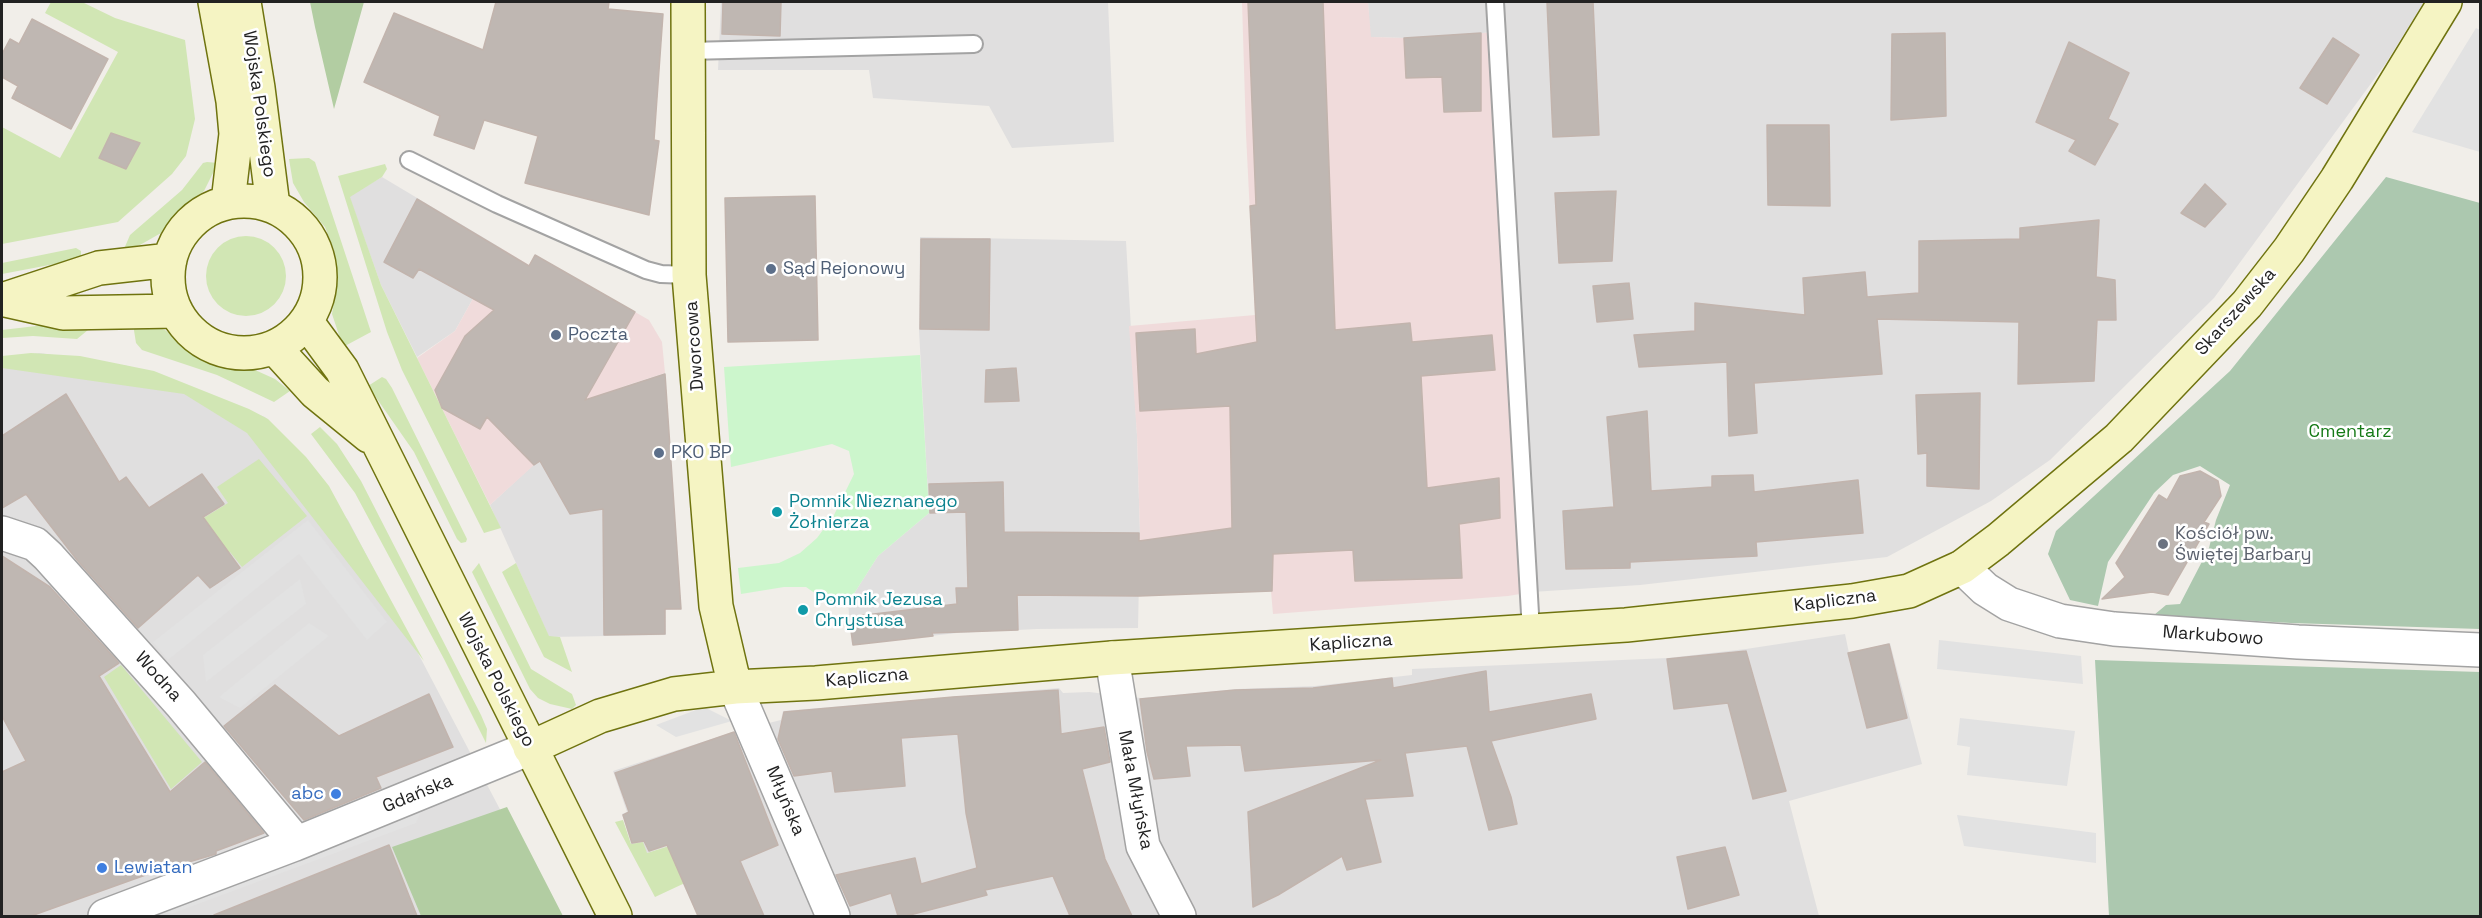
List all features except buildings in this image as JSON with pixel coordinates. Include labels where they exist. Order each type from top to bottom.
[{"type":"street","name":"Wojska Polskiego","points":[[215,2],[233,100],[236,134],[228,202]]},
{"type":"street","name":"Wojska Polskiego","points":[[244,2],[273,206]]},
{"type":"street","name":"Dworcowa","points":[[688,2],[689,275],[716,606],[735,687]]},
{"type":"street","name":"Skarszewska","points":[[1962,567],[1998,540],[2119,438],[2247,304],[2289,250],[2337,179],[2445,2]]},
{"type":"street","points":[[250,201],[273,206],[292,218],[308,235],[317,256],[321,278],[316,301],[306,321],[292,336],[274,347],[256,352],[237,353],[218,348],[201,339],[187,327],[176,311],[168,286],[170,260],[177,240],[190,223],[208,210],[228,202],[250,201]]},
{"type":"street","points":[[3,300],[99,268],[170,260]]},
{"type":"street","points":[[3,300],[63,313],[176,311]]},
{"type":"street","name":"Wojska Polskiego","points":[[306,321],[342,370],[615,916]]},
{"type":"street","name":"Wojska Polskiego","points":[[274,347],[315,392],[377,443]]},
{"type":"street","name":"Wodna","points":[[2,533],[34,544],[48,556],[181,704],[290,835],[295,844]]},
{"type":"street","name":"Kapliczna","points":[[735,687],[816,683],[1112,658],[1626,625],[1852,601],[1909,591],[1962,567]]},
{"type":"street","name":"Markubowo","points":[[1962,567],[1985,589],[2009,604],[2061,621],[2114,629],[2298,642],[2481,650]]},
{"type":"street","name":"Mała Młyńska","points":[[1112,658],[1143,846],[1179,916]]},
{"type":"street","name":"Gdańska","points":[[105,916],[295,844],[530,748],[600,716],[674,694],[735,687]]},
{"type":"street","name":"Młyńska","points":[[735,687],[833,916]]},
{"type":"lane","points":[[1495,2],[1531,631]]},
{"type":"lane","points":[[688,51],[974,44]]},
{"type":"lane","points":[[409,160],[497,204],[646,270],[661,274],[689,275]]},
{"type":"shaded area","points":[[721,2],[1108,2],[1114,142],[1012,148],[989,106],[873,98],[869,70],[718,70]]},
{"type":"shaded area","points":[[1242,2],[1368,2],[1371,37],[1404,38],[1498,32],[1532,592],[1508,596],[1273,614],[1271,591],[1139,596],[1137,435],[1129,326],[1255,315]]},
{"type":"shaded area","points":[[1368,2],[2424,2],[2386,63],[2214,298],[2050,460],[1991,501],[1887,557],[1640,585],[1532,592],[1498,32],[1404,38],[1370,37]]},
{"type":"shaded area","points":[[2476,28],[2480,30],[2480,152],[2412,132]]},
{"type":"shaded area","points":[[382,177],[501,248],[455,331],[417,357],[381,285],[349,196]]},
{"type":"shaded area","points":[[920,237],[1126,241],[1137,435],[1140,533],[1138,628],[957,633],[852,645],[848,603],[878,556],[929,513],[919,330]]},
{"type":"shaded area","points":[[501,248],[529,265],[535,255],[649,320],[662,342],[665,373],[622,387],[588,418],[563,401],[511,442],[534,465],[490,505],[417,358],[455,331]]},
{"type":"shaded area","points":[[40,353],[128,366],[265,417],[348,520],[556,916],[2,916],[2,357]]},
{"type":"shaded area","points":[[665,373],[681,609],[665,610],[666,635],[549,637],[490,505],[533,465],[511,442],[563,401],[588,418],[622,387]]},
{"type":"shaded area","points":[[308,520],[387,622],[367,640],[299,554],[168,660],[153,642]]},
{"type":"shaded area","points":[[300,579],[306,604],[206,682],[203,655]]},
{"type":"shaded area","points":[[309,623],[329,636],[240,708],[219,697]]},
{"type":"shaded area","points":[[1845,634],[1849,653],[1890,643],[1922,764],[1789,801],[1819,916],[698,916],[683,884],[717,868],[685,841],[647,853],[631,844],[622,814],[627,812],[613,771],[736,731],[781,720],[783,711],[1059,688],[1063,693],[1089,692],[1141,698],[1237,689],[1315,686],[1412,675],[1412,669],[1668,658]]},
{"type":"shaded area","points":[[1939,640],[2081,656],[2083,684],[1937,669]]},
{"type":"shaded area","points":[[704,707],[732,721],[676,737],[656,725]]},
{"type":"shaded area","points":[[1960,718],[2075,731],[2067,786],[1967,775],[1970,747],[1957,745]]},
{"type":"shaded area","points":[[424,805],[416,823],[171,914],[158,907]]},
{"type":"shaded area","points":[[1957,815],[2096,833],[2096,863],[1964,846]]},
{"type":"green space","points":[[51,2],[82,2],[115,18],[185,40],[195,119],[186,156],[172,174],[118,222],[2,244],[2,127],[60,158],[118,52],[45,13]]},
{"type":"green space","points":[[310,2],[364,2],[334,109],[315,27]]},
{"type":"green space","points":[[309,158],[315,162],[371,332],[343,347],[332,314],[338,278],[334,250],[325,227],[304,202],[293,183],[289,159]]},
{"type":"green space","points":[[203,163],[218,163],[204,191],[186,205],[161,233],[140,245],[124,249],[130,235],[182,190]]},
{"type":"green space","points":[[385,164],[387,169],[382,177],[350,197],[381,285],[501,528],[484,533],[402,370],[387,332],[338,176]]},
{"type":"green space","name":"Cmentarz","points":[[2386,177],[2480,203],[2480,629],[2291,623],[2154,615],[2166,605],[2180,604],[2209,548],[2216,520],[2230,485],[2200,466],[2173,475],[2154,493],[2108,562],[2098,606],[2070,600],[2048,554],[2056,531],[2230,371]]},
{"type":"green space","points":[[246,236],[261,239],[274,248],[283,261],[286,276],[283,291],[274,304],[261,313],[246,316],[231,313],[218,304],[209,291],[206,276],[209,261],[218,248],[231,239]]},
{"type":"green space","points":[[76,248],[81,251],[81,259],[2,274],[2,263]]},
{"type":"green space","points":[[53,324],[88,324],[88,330],[77,339],[33,336],[2,338],[2,330]]},
{"type":"green space","points":[[133,324],[149,324],[165,330],[196,353],[213,361],[255,370],[275,379],[290,391],[274,402],[217,375],[142,350],[136,343]]},
{"type":"green space","points":[[31,353],[80,356],[154,371],[249,409],[268,419],[306,457],[329,486],[424,661],[247,433],[184,394],[2,368],[2,356]]},
{"type":"green space","points":[[920,355],[929,513],[878,556],[848,603],[832,605],[806,587],[784,587],[741,594],[738,568],[779,563],[800,553],[817,538],[834,515],[854,474],[849,451],[832,444],[731,467],[724,367]]},
{"type":"green space","points":[[382,377],[392,388],[467,539],[466,542],[461,543],[457,539],[414,452],[368,386]]},
{"type":"green space","points":[[320,427],[337,444],[361,481],[481,715],[487,729],[486,743],[355,493],[311,434]]},
{"type":"green space","points":[[259,459],[307,516],[242,567],[230,552],[218,560],[197,522],[228,503],[217,487]]},
{"type":"green space","points":[[479,563],[531,669],[572,694],[576,705],[572,709],[550,704],[538,698],[530,689],[472,572]]},
{"type":"green space","points":[[516,563],[549,636],[560,637],[572,672],[544,657],[502,572]]},
{"type":"green space","points":[[2095,660],[2480,672],[2480,916],[2109,916]]},
{"type":"green space","points":[[121,665],[202,762],[171,789],[104,677]]},
{"type":"green space","points":[[507,807],[563,916],[421,916],[392,847]]},
{"type":"green space","points":[[623,820],[631,844],[643,842],[647,853],[685,841],[717,868],[655,897],[615,822]]},
{"type":"place","name":"Sąd Rejonowy","points":[[771,269]]},
{"type":"place","name":"Poczta","points":[[556,335]]},
{"type":"place","name":"PKO BP","points":[[659,453]]},
{"type":"place","name":"Pomnik Nieznanego Żołnierza","points":[[777,512]]},
{"type":"place","name":"Kościół pw. Świętej Barbary","points":[[2163,544]]},
{"type":"place","name":"Pomnik Jezusa Chrystusa","points":[[803,610]]},
{"type":"place","name":"abc","points":[[336,794]]},
{"type":"place","name":"Lewiatan","points":[[102,868]]}]
